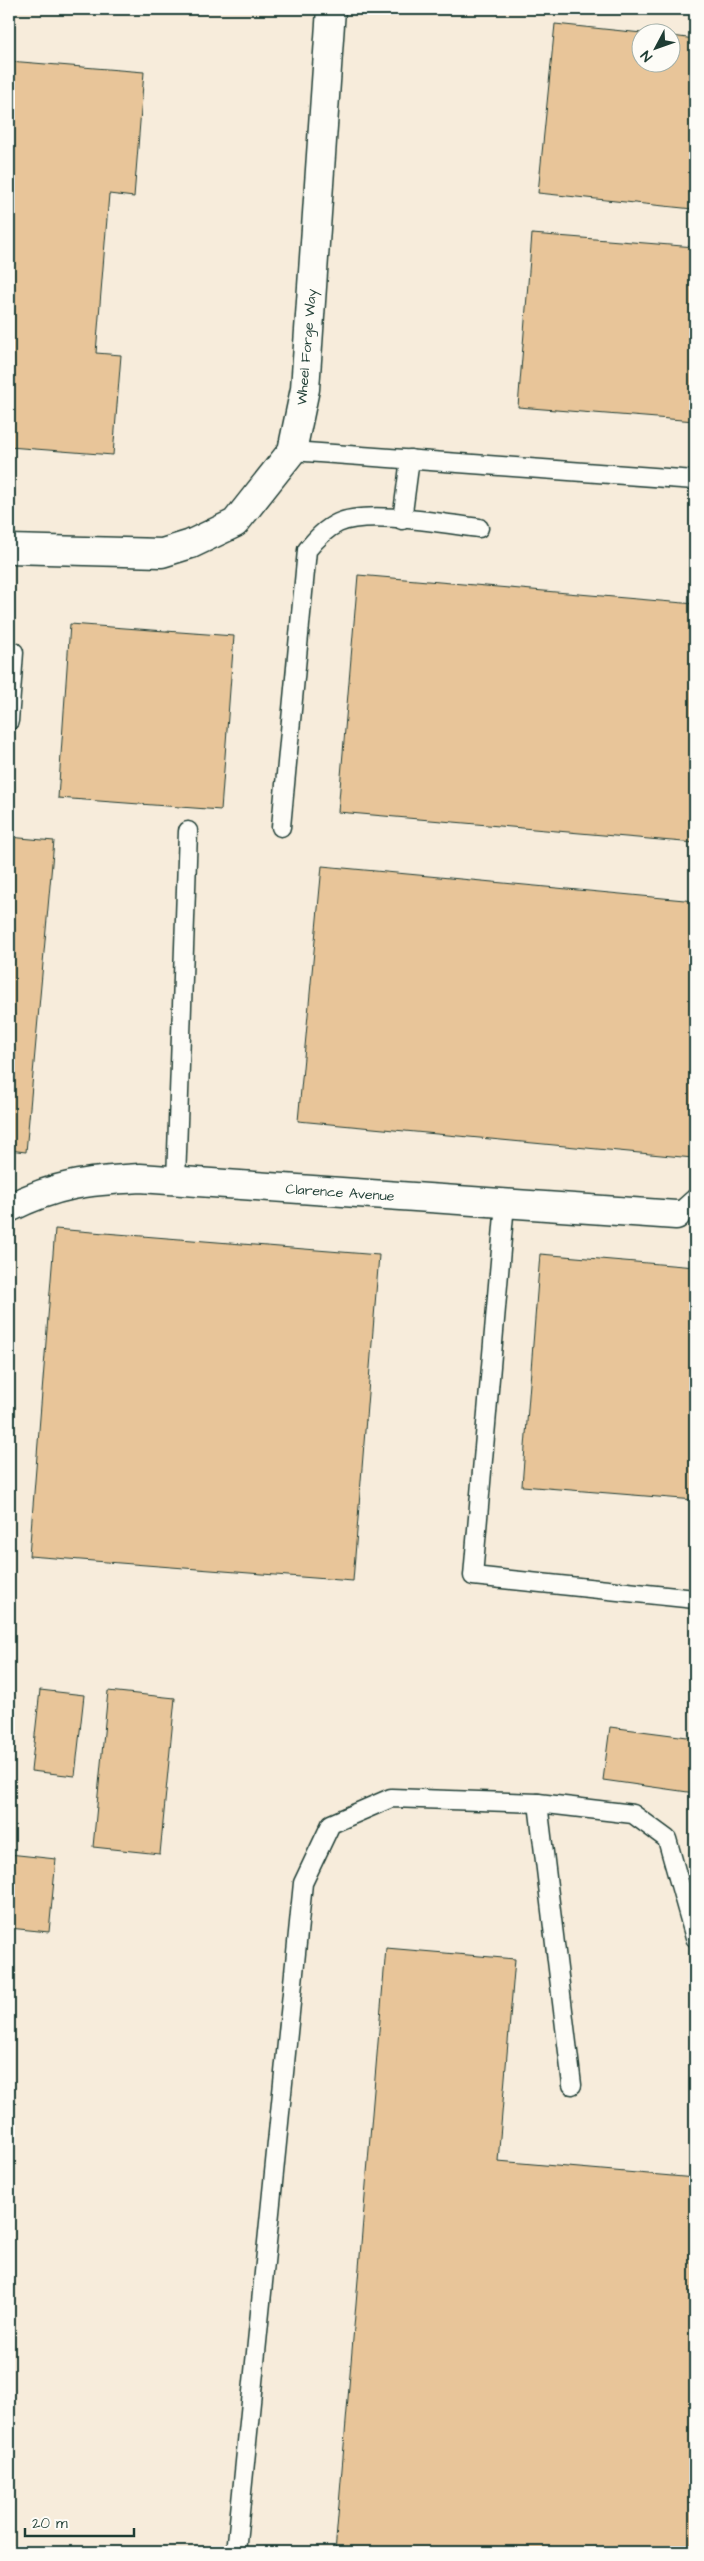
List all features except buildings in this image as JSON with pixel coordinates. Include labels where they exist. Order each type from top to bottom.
[{"type":"street","name":"Wheel Forge Way","points":[[9,549],[162,553],[191,544],[235,523],[292,451],[304,389],[331,9]]},
{"type":"street","name":"Clarence Avenue","points":[[9,1208],[38,1194],[84,1182],[140,1178],[506,1203],[689,1210]]},
{"type":"lane","points":[[292,451],[695,480]]},
{"type":"lane","points":[[402,520],[410,459]]},
{"type":"lane","points":[[281,828],[307,550],[319,536],[339,522],[367,516],[479,528]]},
{"type":"lane","points":[[9,651],[14,652],[9,721]]},
{"type":"lane","points":[[176,1180],[188,831]]},
{"type":"lane","points":[[506,1203],[473,1576],[695,1598]]},
{"type":"lane","points":[[236,2552],[303,1882],[331,1824],[391,1798],[538,1803],[633,1814],[666,1839],[695,1938]]},
{"type":"lane","points":[[538,1803],[572,2085]]},
{"type":"shaded area","points":[[9,9],[695,9],[695,2552],[9,2552]]}]
